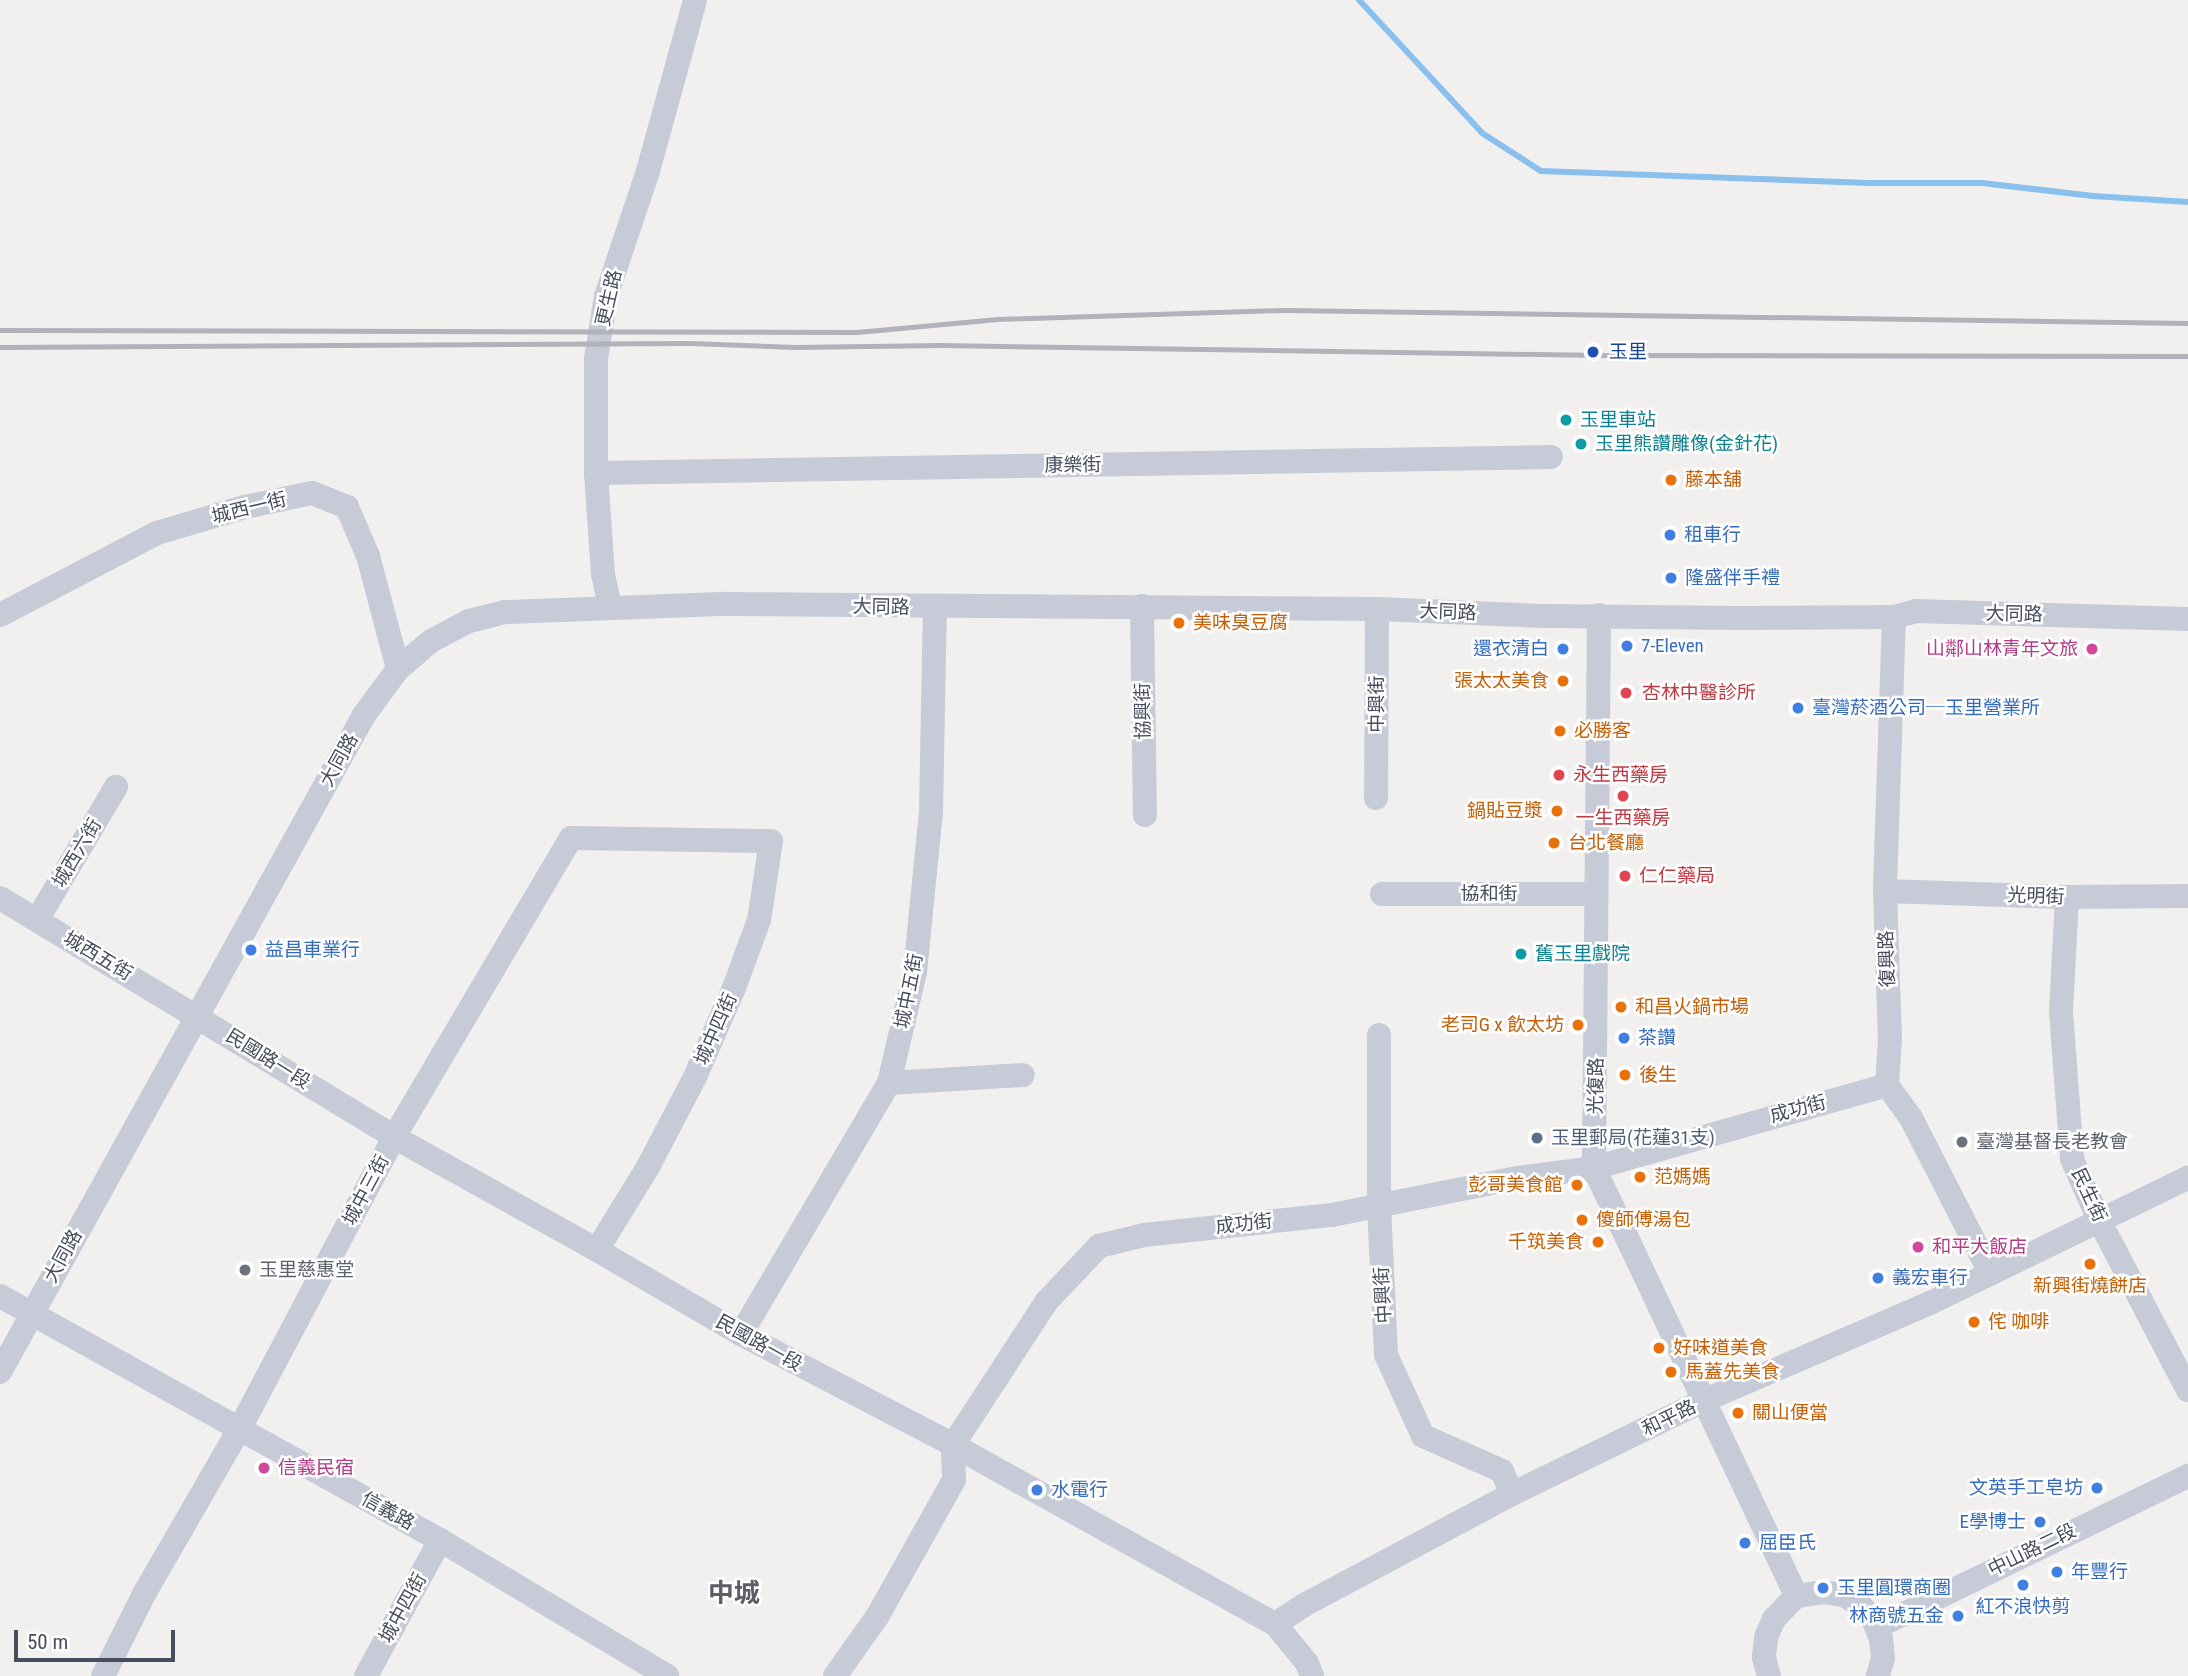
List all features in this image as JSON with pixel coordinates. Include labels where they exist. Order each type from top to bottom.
[{"type":"street","name":"更生路","points":[[610,607],[603,575],[596,473],[596,359],[606,296],[648,171],[695,0]]},
{"type":"street","name":"康樂街","points":[[596,473],[1551,457]]},
{"type":"street","name":"城西一街","points":[[0,615],[158,533],[244,507],[312,493],[347,508],[368,556],[398,668]]},
{"type":"street","name":"大同路","points":[[0,1372],[364,715],[398,668],[431,641],[469,621],[505,612],[727,604],[935,608],[1142,606],[1599,615],[1894,617],[1916,611],[2188,618]]},
{"type":"street","name":"協興街","points":[[1142,606],[1145,815]]},
{"type":"street","name":"城中五街","points":[[741,1334],[889,1083],[915,972],[931,811],[935,608]]},
{"type":"street","name":"中興街","points":[[1376,798],[1377,609]]},
{"type":"street","name":"光復路","points":[[1599,615],[1595,894],[1597,1077],[1594,1168],[1796,1596]]},
{"type":"street","name":"復興路","points":[[1888,1084],[1890,1038],[1885,891],[1894,617]]},
{"type":"street","name":"城西六街","points":[[37,920],[116,787]]},
{"type":"street","name":"城中三街","points":[[103,1676],[144,1594],[240,1428],[394,1138],[571,838],[717,841]]},
{"type":"street","name":"城中四街","points":[[597,1250],[648,1167],[695,1077],[759,920],[771,841],[717,841]]},
{"type":"street","name":"光明街","points":[[1885,891],[2067,897],[2188,896]]},
{"type":"street","name":"協和街","points":[[1382,894],[1595,894]]},
{"type":"street","name":"民生街","points":[[2067,897],[2061,1012],[2072,1159],[2099,1220],[2188,1390]]},
{"type":"street","name":"城西五街","points":[[0,898],[196,1014]]},
{"type":"street","name":"民國路一段","points":[[196,1014],[394,1138],[597,1250],[741,1334],[953,1445],[1275,1624],[1307,1663],[1312,1676]]},
{"type":"street","name":"中興街","points":[[1379,1035],[1379,1206],[1386,1354],[1423,1436],[1502,1471],[1512,1494]]},
{"type":"street","points":[[889,1083],[1023,1075]]},
{"type":"street","points":[[1888,1084],[1911,1118],[1991,1274]]},
{"type":"street","name":"成功街","points":[[953,1445],[1047,1301],[1099,1246],[1144,1235],[1332,1215],[1518,1178],[1594,1168],[1888,1084]]},
{"type":"street","name":"和平路","points":[[1275,1624],[1306,1604],[1512,1494],[1705,1400],[1991,1274],[2188,1178]]},
{"type":"street","name":"信義路","points":[[0,1296],[440,1540],[667,1676]]},
{"type":"street","points":[[835,1676],[877,1617],[954,1480],[953,1445]]},
{"type":"street","name":"中山路二段","points":[[1877,1627],[2188,1476]]},
{"type":"street","name":"城中四街","points":[[366,1676],[440,1540]]},
{"type":"street","points":[[1769,1676],[1764,1657],[1766,1637],[1774,1619],[1796,1596],[1824,1592],[1844,1595],[1861,1606],[1877,1627],[1883,1658],[1878,1676]]},
{"type":"waterway","points":[[1359,0],[1482,133],[1541,171],[1869,183],[1982,183],[2093,196],[2188,202]]},
{"type":"railway","points":[[0,330],[857,332],[997,319],[1286,310],[2188,323]]},
{"type":"railway","points":[[0,347],[690,343],[795,347],[941,345],[1600,355],[2188,356]]},
{"type":"place","name":"玉里","points":[[1593,352]]},
{"type":"place","name":"玉里車站","points":[[1566,420]]},
{"type":"place","name":"玉里熊讚雕像(金針花)","points":[[1581,444]]},
{"type":"place","name":"藤本舖","points":[[1671,480]]},
{"type":"place","name":"租車行","points":[[1670,535]]},
{"type":"place","name":"隆盛伴手禮","points":[[1671,578]]},
{"type":"place","name":"美味臭豆腐","points":[[1179,623]]},
{"type":"place","name":"7-Eleven","points":[[1627,646]]},
{"type":"place","name":"還衣清白","points":[[1563,649]]},
{"type":"place","name":"山鄰山林青年文旅","points":[[2092,649]]},
{"type":"place","name":"張太太美食","points":[[1563,681]]},
{"type":"place","name":"杏林中醫診所","points":[[1626,693]]},
{"type":"place","name":"臺灣菸酒公司─玉里營業所","points":[[1798,708]]},
{"type":"place","name":"必勝客","points":[[1560,731]]},
{"type":"place","name":"永生西藥房","points":[[1559,775]]},
{"type":"place","name":"一生西藥房","points":[[1623,796]]},
{"type":"place","name":"鍋貼豆漿","points":[[1557,811]]},
{"type":"place","name":"台北餐廳","points":[[1554,843]]},
{"type":"place","name":"仁仁藥局","points":[[1625,876]]},
{"type":"place","name":"益昌車業行","points":[[251,950]]},
{"type":"place","name":"舊玉里戲院","points":[[1521,954]]},
{"type":"place","name":"和昌火鍋市場","points":[[1621,1007]]},
{"type":"place","name":"老司G x 飲太坊","points":[[1578,1025]]},
{"type":"place","name":"茶讚","points":[[1624,1038]]},
{"type":"place","name":"後生","points":[[1625,1075]]},
{"type":"place","name":"玉里郵局(花蓮31支)","points":[[1537,1138]]},
{"type":"place","name":"臺灣基督長老教會","points":[[1962,1142]]},
{"type":"place","name":"范媽媽","points":[[1640,1177]]},
{"type":"place","name":"彭哥美食館","points":[[1577,1185]]},
{"type":"place","name":"傻師傅湯包","points":[[1582,1220]]},
{"type":"place","name":"千筑美食","points":[[1598,1242]]},
{"type":"place","name":"和平大飯店","points":[[1918,1247]]},
{"type":"place","name":"新興街燒餅店","points":[[2090,1264]]},
{"type":"place","name":"玉里慈惠堂","points":[[245,1270]]},
{"type":"place","name":"義宏車行","points":[[1878,1278]]},
{"type":"place","name":"侘 咖啡","points":[[1974,1322]]},
{"type":"place","name":"好味道美食","points":[[1659,1348]]},
{"type":"place","name":"馬蓋先美食","points":[[1671,1372]]},
{"type":"place","name":"關山便當","points":[[1738,1413]]},
{"type":"place","name":"信義民宿","points":[[264,1468]]},
{"type":"place","name":"文英手工皂坊","points":[[2097,1488]]},
{"type":"place","name":"水電行","points":[[1037,1490]]},
{"type":"place","name":"E學博士","points":[[2040,1522]]},
{"type":"place","name":"屈臣氏","points":[[1745,1543]]},
{"type":"place","name":"年豐行","points":[[2057,1572]]},
{"type":"place","name":"紅不浪快剪","points":[[2023,1585]]},
{"type":"place","name":"玉里圓環商圈","points":[[1823,1588]]},
{"type":"place","name":"林商號五金","points":[[1958,1616]]},
{"type":"district","name":"中城","points":[[734,1594]]}]
